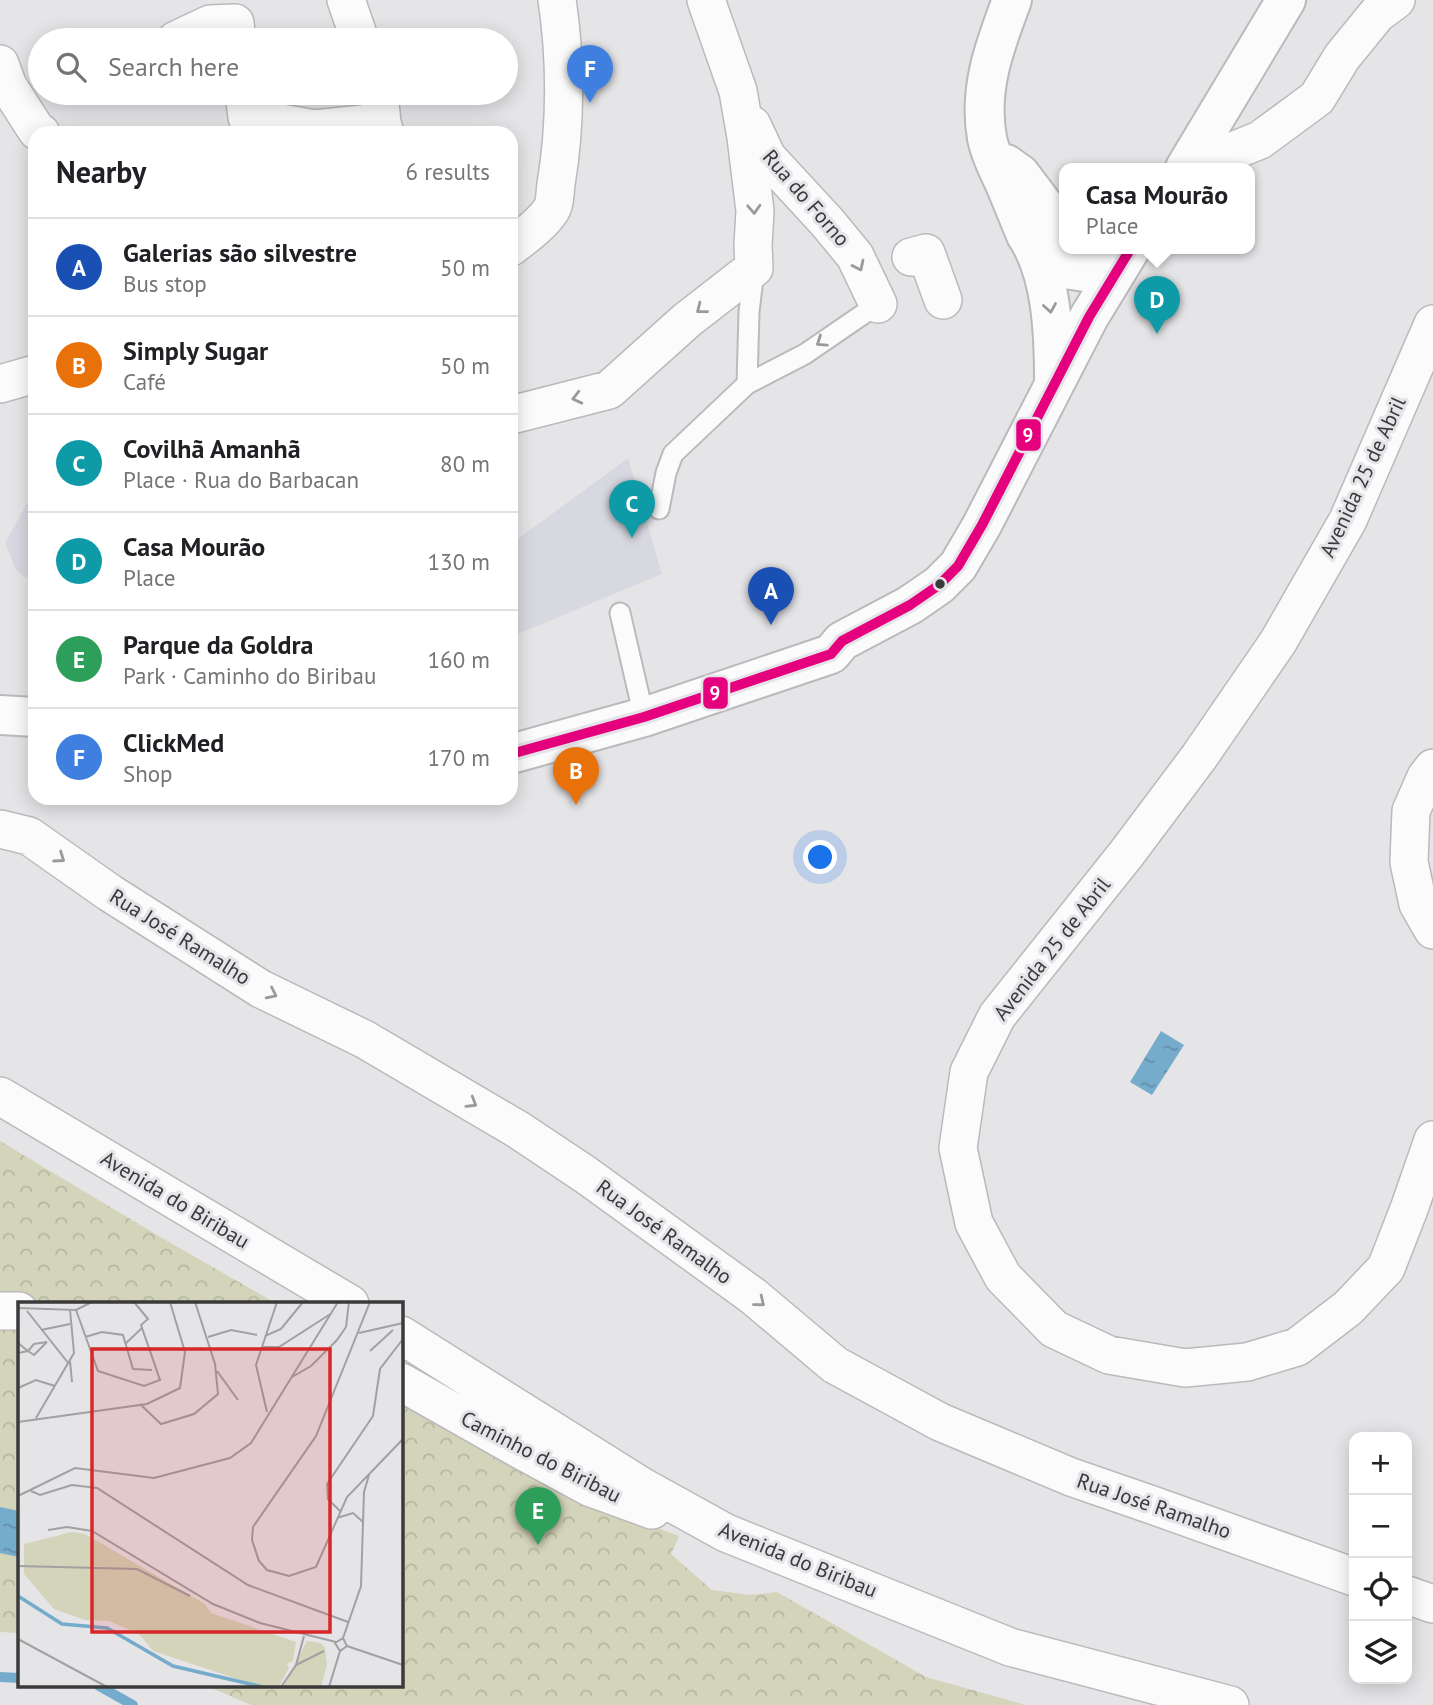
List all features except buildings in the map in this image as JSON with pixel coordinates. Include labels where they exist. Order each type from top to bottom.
[{"type":"main road","points":[[1012,0],[993,50],[984,92],[987,140],[992,156],[1020,174],[1045,207],[1059,233]]},
{"type":"main road","points":[[1188,163],[1286,0]]},
{"type":"main road","points":[[1070,254],[1108,265],[1118,254]]},
{"type":"main road","points":[[1054,383],[1054,333],[1043,276],[1070,254]]},
{"type":"main road","points":[[518,752],[644,717],[831,654],[842,641],[910,605],[939,585],[958,566],[982,525],[1054,383],[1070,254]]},
{"type":"main road","points":[[0,715],[28,717]]},
{"type":"street","points":[[346,0],[356,28]]},
{"type":"street","points":[[518,242],[552,209],[564,96],[557,0]]},
{"type":"street","points":[[518,413],[609,390],[687,320],[754,268],[755,211],[738,91],[706,0]]},
{"type":"street","points":[[1203,163],[1260,140],[1317,98],[1342,57],[1377,14],[1396,0]]},
{"type":"street","points":[[0,64],[8,86],[34,126]]},
{"type":"street","name":"Rua do Forno","points":[[738,91],[767,157],[855,256],[878,304]]},
{"type":"street","points":[[246,105],[247,117],[294,126]]},
{"type":"street","points":[[333,126],[375,117]]},
{"type":"street","points":[[911,257],[926,253],[943,300]]},
{"type":"street","name":"Avenida 25 de Abril","points":[[1433,324],[1348,520],[1278,642],[1127,853],[997,1016],[969,1072],[958,1148],[974,1223],[1003,1277],[1054,1329],[1109,1355],[1185,1368],[1247,1362],[1297,1347],[1348,1308],[1386,1268],[1433,1140]]},
{"type":"street","points":[[0,384],[28,376]]},
{"type":"street","points":[[1433,768],[1426,777],[1411,811],[1409,862],[1418,904],[1433,930]]},
{"type":"street","name":"Rua José Ramalho","points":[[0,829],[29,836],[110,893],[261,989],[364,1039],[517,1129],[586,1175],[753,1296],[835,1365],[940,1422],[1071,1477],[1349,1575]]},
{"type":"street","name":"Avenida do Biribau","points":[[0,1096],[347,1302]]},
{"type":"street","points":[[0,1311],[18,1311]]},
{"type":"street","name":"Avenida do Biribau","points":[[402,1336],[641,1486],[726,1533],[1010,1647],[1230,1705]]},
{"type":"street","name":"Caminho do Biribau","points":[[402,1383],[519,1450],[589,1486],[726,1533]]},
{"type":"street","points":[[1412,1597],[1433,1604]]},
{"type":"lane","points":[[747,384],[749,312],[754,268]]},
{"type":"lane","points":[[659,509],[673,454],[747,384],[805,354],[878,304]]},
{"type":"lane","points":[[620,613],[644,717]]},
{"type":"shaded area","points":[[628,458],[662,574],[518,634],[518,539]]},
{"type":"shaded area","points":[[28,502],[28,579],[16,570],[5,543]]},
{"type":"green space","points":[[0,1141],[274,1302],[18,1302],[18,1633],[0,1632]]},
{"type":"green space","points":[[402,1403],[563,1492],[679,1536],[671,1554],[712,1590],[750,1595],[777,1592],[926,1677],[1026,1705],[251,1705],[212,1688],[402,1688]]},
{"type":"water","points":[[1161,1031],[1184,1045],[1152,1095],[1130,1082]]},
{"type":"water","points":[[0,1507],[18,1511],[18,1557],[0,1553]]},
{"type":"waterway","points":[[0,1677],[18,1678]]},
{"type":"waterway","points":[[103,1688],[133,1705]]},
{"type":"transit line","name":"9","points":[[518,752],[644,717],[831,654],[842,641],[910,605],[939,585],[958,566],[982,525],[1089,317],[1127,254]]},
{"type":"place","name":"ClickMed","points":[[590,103]]},
{"type":"place","name":"Casa Mourão","points":[[1157,334]]},
{"type":"place","name":"Covilhã Amanhã","points":[[632,538]]},
{"type":"place","name":"Galerias são silvestre","points":[[771,625]]},
{"type":"place","name":"Simply Sugar","points":[[576,805]]},
{"type":"place","name":"Parque da Goldra","points":[[538,1545]]}]
